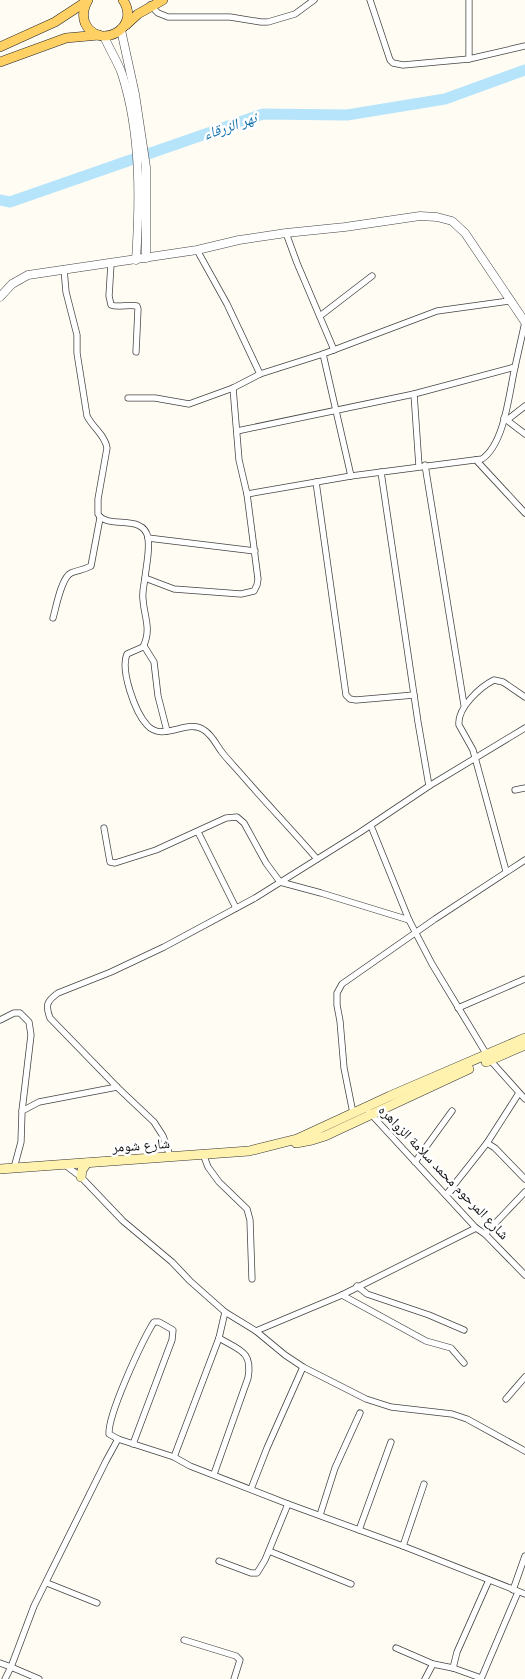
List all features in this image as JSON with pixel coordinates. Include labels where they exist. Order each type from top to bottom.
[{"type":"main road","points":[[88,0],[84,9],[84,18],[88,27],[101,36]]},
{"type":"main road","points":[[0,46],[55,22],[88,0]]},
{"type":"main road","points":[[122,28],[128,14],[123,0]]},
{"type":"main road","points":[[0,62],[66,38],[113,35],[138,14],[163,0]]},
{"type":"main road","name":"شارع شومر","points":[[488,1058],[525,1038]]},
{"type":"main road","name":"شارع شومر","points":[[0,1169],[249,1151],[312,1140],[368,1111],[488,1058],[525,1045]]},
{"type":"main road","name":"شارع شومر","points":[[283,1144],[353,1113],[368,1111]]},
{"type":"main road","points":[[81,1177],[82,1170],[87,1163]]},
{"type":"street","points":[[150,6],[168,18],[230,17],[268,22],[294,14],[314,0]]},
{"type":"street","points":[[370,0],[388,54],[393,63],[403,65],[469,59],[525,46]]},
{"type":"street","points":[[469,0],[469,59]]},
{"type":"street","points":[[122,28],[126,58],[144,142],[146,167],[146,258]]},
{"type":"street","points":[[101,36],[117,60],[129,104],[138,170],[139,218],[136,260]]},
{"type":"street","points":[[0,297],[12,284],[28,275],[197,250],[238,240],[286,232],[345,226],[411,216],[429,216],[452,221],[465,233],[509,301],[525,322],[506,419],[491,450],[486,456],[476,460],[351,476],[248,494]]},
{"type":"street","points":[[286,232],[294,257],[334,350]]},
{"type":"street","points":[[197,250],[216,282],[260,374]]},
{"type":"street","points":[[111,264],[109,296],[111,306],[133,305],[137,306],[138,309],[136,352]]},
{"type":"street","points":[[53,618],[65,578],[72,572],[85,570],[90,566],[100,518],[97,508],[107,448],[102,436],[90,423],[86,410],[77,353],[77,335],[66,292],[64,269]]},
{"type":"street","points":[[320,316],[372,276]]},
{"type":"street","points":[[128,398],[155,398],[189,404],[233,388],[260,374],[323,354],[437,311],[509,301]]},
{"type":"street","points":[[323,354],[351,476]]},
{"type":"street","points":[[237,431],[414,394],[515,367]]},
{"type":"street","points":[[145,578],[174,589],[247,594],[254,591],[258,582],[255,551],[248,494],[239,460],[233,388]]},
{"type":"street","points":[[414,394],[422,466],[464,706]]},
{"type":"street","points":[[506,419],[525,406]]},
{"type":"street","points":[[506,419],[525,434]]},
{"type":"street","points":[[476,460],[525,513]]},
{"type":"street","points":[[381,472],[414,695],[430,786]]},
{"type":"street","points":[[316,482],[346,695],[350,699],[356,700],[414,695]]},
{"type":"street","points":[[100,518],[138,525],[142,527],[148,538],[143,596],[148,625],[144,646],[154,662],[158,696],[167,731]]},
{"type":"street","points":[[148,538],[255,551]]},
{"type":"street","points":[[144,646],[125,656],[125,667],[129,688],[146,725],[155,731],[167,731],[192,726],[206,731],[241,774],[317,859]]},
{"type":"street","points":[[506,871],[475,758],[469,741],[459,725],[460,715],[464,706],[494,680],[504,682],[525,697]]},
{"type":"street","points":[[170,1156],[163,1136],[154,1122],[50,1018],[47,1004],[51,998],[58,993],[111,972],[164,947],[236,908],[371,826],[430,786],[525,728]]},
{"type":"street","points":[[514,790],[525,788]]},
{"type":"street","points":[[104,828],[108,856],[110,862],[115,863],[156,850],[226,818],[235,816],[239,818],[269,868],[280,882],[321,892],[409,920]]},
{"type":"street","points":[[371,826],[409,920],[432,964],[488,1058],[525,1098]]},
{"type":"street","points":[[198,832],[236,908]]},
{"type":"street","points":[[353,1113],[344,1068],[337,993],[342,984],[415,932],[525,860]]},
{"type":"street","points":[[458,1008],[525,979]]},
{"type":"street","points":[[0,1020],[14,1013],[20,1013],[29,1022],[31,1035],[22,1111],[21,1142],[14,1168]]},
{"type":"street","points":[[22,1111],[39,1102],[117,1087]]},
{"type":"street","points":[[446,1195],[487,1143],[495,1128],[520,1093]]},
{"type":"street","name":"شارع المرحوم محمد سلامة الزواهره","points":[[368,1111],[476,1228],[524,1270]]},
{"type":"street","points":[[415,1162],[452,1111]]},
{"type":"street","points":[[487,1143],[495,1148],[525,1179]]},
{"type":"street","points":[[203,1154],[208,1168],[219,1182],[247,1209],[250,1220],[252,1279]]},
{"type":"street","points":[[64,1164],[81,1177],[123,1221],[172,1262],[225,1312],[256,1331],[303,1367],[358,1395],[383,1404],[410,1410],[452,1414],[467,1419],[525,1451]]},
{"type":"street","points":[[485,1234],[525,1192]]},
{"type":"street","points":[[256,1331],[342,1295],[476,1228]]},
{"type":"street","points":[[357,1286],[367,1294],[428,1315],[464,1330]]},
{"type":"street","points":[[342,1295],[426,1341],[451,1348],[464,1363]]},
{"type":"street","points":[[174,1456],[218,1338],[225,1312]]},
{"type":"street","points":[[133,1444],[172,1340],[173,1330],[159,1322],[154,1322],[141,1343],[112,1417],[109,1434],[118,1439],[151,1451],[174,1456],[190,1466],[519,1592]]},
{"type":"street","points":[[214,1474],[248,1378],[250,1365],[246,1354],[218,1338]]},
{"type":"street","points":[[251,1489],[303,1367]]},
{"type":"street","points":[[506,1400],[525,1377]]},
{"type":"street","points":[[320,1515],[336,1468],[360,1413]]},
{"type":"street","points":[[5,1679],[34,1606],[118,1439]]},
{"type":"street","points":[[359,1530],[390,1442]]},
{"type":"street","points":[[403,1546],[424,1484]]},
{"type":"street","points":[[219,1561],[251,1573],[257,1573],[269,1551],[288,1504]]},
{"type":"street","points":[[269,1551],[351,1584]]},
{"type":"street","points":[[396,1648],[433,1664],[453,1668],[481,1679],[519,1592],[525,1556]]},
{"type":"street","points":[[453,1668],[457,1652],[489,1580]]},
{"type":"street","points":[[47,1583],[97,1603]]},
{"type":"street","points":[[184,1640],[236,1656],[240,1660],[240,1665],[234,1679]]},
{"type":"street","points":[[0,1663],[39,1679]]},
{"type":"street","points":[[425,1679],[433,1664]]},
{"type":"waterway","name":"نهر الزرقاء","points":[[0,200],[10,202],[263,114],[347,115],[445,99],[525,70]]}]
